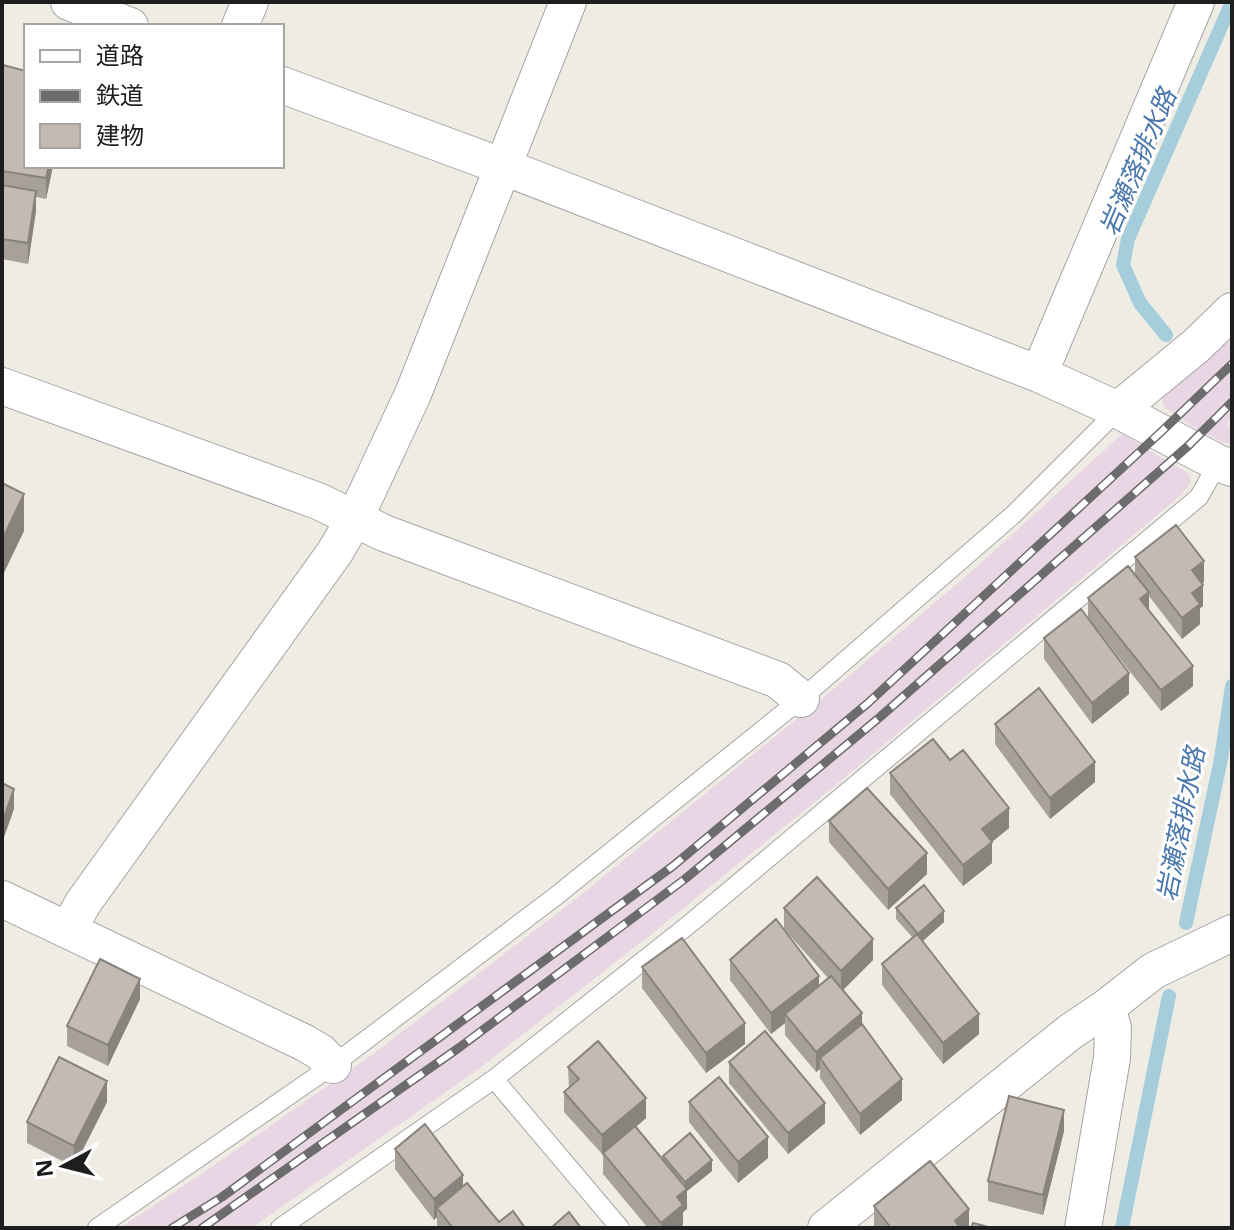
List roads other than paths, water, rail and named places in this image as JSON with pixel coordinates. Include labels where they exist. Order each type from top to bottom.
[{"type":"street","points":[[69,2],[125,24]]},
{"type":"street","points":[[241,24],[250,2]]},
{"type":"street","points":[[68,930],[83,903],[335,552],[355,518],[413,394],[568,2]]},
{"type":"street","points":[[1039,374],[1196,2]]},
{"type":"street","points":[[284,86],[504,167],[1039,374],[1118,410],[1225,466]]},
{"type":"street","points":[[1118,410],[1197,345],[1232,311]]},
{"type":"street","points":[[2,386],[318,501],[384,533],[778,680],[801,699]]},
{"type":"street","points":[[2,899],[305,1043],[333,1065]]},
{"type":"street","points":[[826,1228],[1070,1032],[1153,971],[1232,933]]},
{"type":"street","points":[[1083,1228],[1112,1058],[1113,1028],[1107,1007]]},
{"type":"lane","points":[[97,1228],[333,1065],[556,896],[801,699],[1014,514],[1118,410]]},
{"type":"lane","points":[[280,1228],[494,1079],[692,922],[1199,497],[1225,466]]},
{"type":"lane","points":[[494,1079],[620,1228]]},
{"type":"waterway","name":"岩瀬落排水路","points":[[1166,335],[1140,303],[1123,265],[1128,239],[1232,2]]},
{"type":"waterway","name":"岩瀬落排水路","points":[[1186,923],[1221,759],[1232,686]]},
{"type":"waterway","name":"岩瀬落排水路","points":[[1122,1228],[1169,996]]},
{"type":"railway","points":[[172,1228],[222,1197],[673,866],[868,703],[1232,364]]},
{"type":"railway","points":[[202,1228],[460,1047],[685,879],[880,717],[1188,446],[1232,402]]}]
